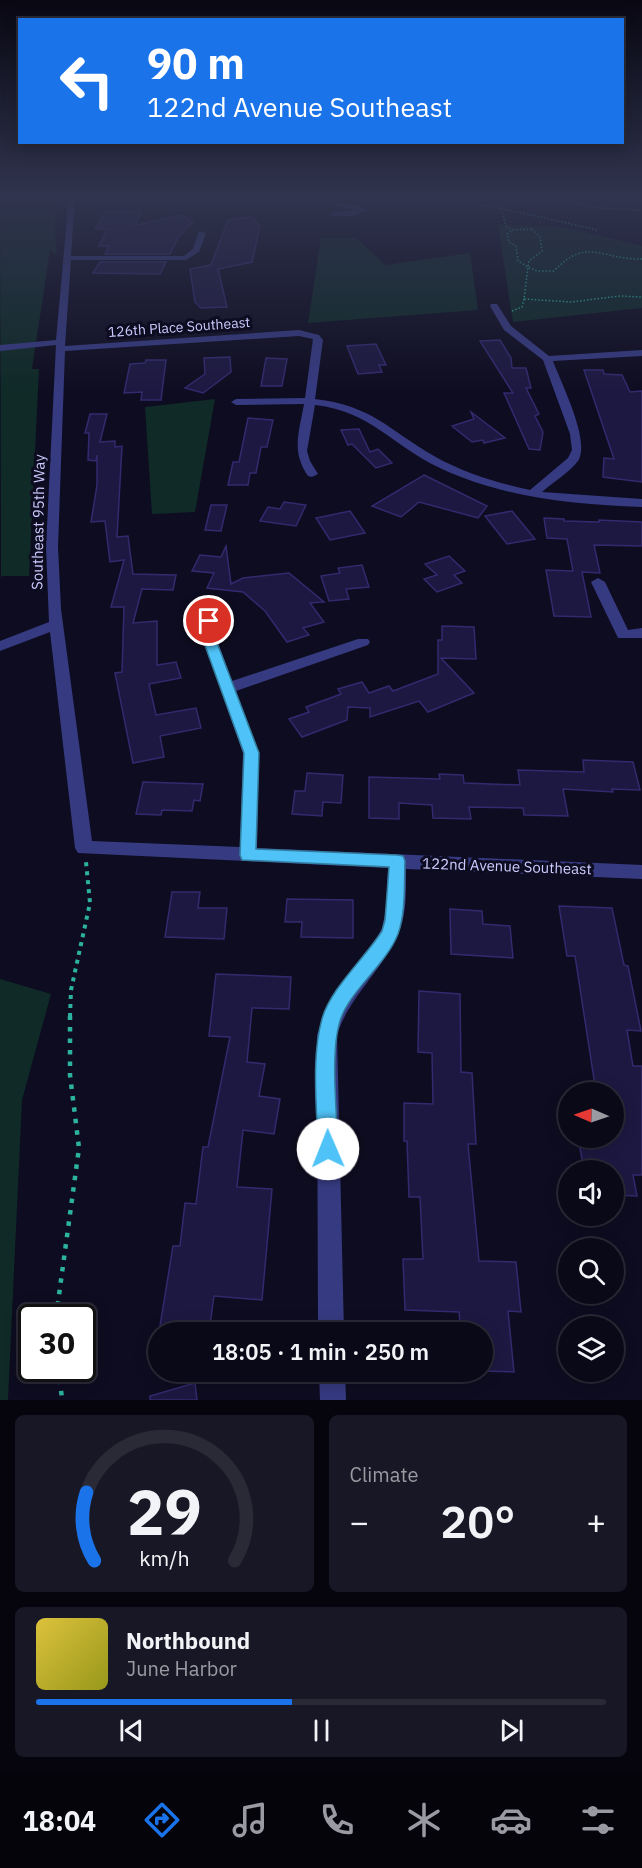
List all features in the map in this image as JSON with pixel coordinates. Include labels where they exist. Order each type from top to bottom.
[{"type":"street","name":"Southeast 95th Way","points":[[68,261],[61,346],[52,547],[56,624],[84,848]]},
{"type":"street","points":[[496,310],[513,334],[547,359],[575,434],[577,450],[573,460],[532,494]]},
{"type":"street","name":"126th Place Southeast","points":[[0,348],[299,333],[312,335],[318,340],[308,403]]},
{"type":"street","points":[[547,359],[642,353]]},
{"type":"street","points":[[236,402],[308,403],[354,410],[390,429],[426,456],[478,480],[532,494],[588,501],[642,503]]},
{"type":"street","points":[[308,403],[302,451],[303,460],[312,474]]},
{"type":"street","points":[[598,582],[623,634],[642,633]]},
{"type":"street","points":[[209,621],[210,640],[251,753],[248,855]]},
{"type":"street","points":[[0,646],[56,624]]},
{"type":"street","points":[[229,688],[363,642]]},
{"type":"street","name":"122nd Avenue Southeast","points":[[84,848],[642,872]]},
{"type":"street","points":[[332,1322],[327,1035],[331,1019],[342,999],[377,955],[389,934],[393,920],[397,861]]},
{"type":"street","points":[[332,1382],[333,1400]]},
{"type":"path","points":[[519,261],[537,271],[554,271],[564,261]]},
{"type":"path","points":[[496,310],[522,307],[529,261]]},
{"type":"path","points":[[524,299],[571,302],[620,296],[642,297]]},
{"type":"path","points":[[58,1304],[79,1148],[70,1075],[70,1020],[71,990],[90,903],[84,848]]},
{"type":"path","points":[[60,1382],[62,1400]]},
{"type":"green space","points":[[0,261],[48,261],[32,369],[39,369],[29,576],[2,576],[1,579]]},
{"type":"green space","points":[[317,261],[382,261],[386,265],[412,261],[471,261],[478,310],[308,323]]},
{"type":"green space","points":[[504,261],[642,261],[642,308],[513,322]]},
{"type":"green space","points":[[215,399],[195,512],[152,514],[145,407]]},
{"type":"green space","points":[[0,979],[51,994],[22,1100],[8,1400],[0,1400]]},
{"type":"building","points":[[212,261],[252,261],[218,269],[227,307],[201,308],[195,302],[190,269],[211,265]]},
{"type":"building","points":[[100,262],[166,262],[160,274],[93,273]]},
{"type":"building","points":[[500,340],[511,358],[512,368],[526,368],[531,388],[526,388],[539,414],[535,416],[543,432],[540,450],[529,449],[504,393],[513,393],[480,341]]},
{"type":"building","points":[[376,344],[386,365],[379,365],[382,372],[358,374],[347,346]]},
{"type":"building","points":[[230,357],[231,372],[203,393],[185,388],[205,374],[204,358]]},
{"type":"building","points":[[266,358],[287,359],[282,386],[261,386]]},
{"type":"building","points":[[146,360],[166,360],[161,400],[141,400],[142,392],[124,393],[130,364],[145,363]]},
{"type":"building","points":[[584,370],[603,370],[604,374],[622,375],[630,392],[642,391],[642,482],[603,477],[604,458],[614,459]]},
{"type":"building","points":[[471,412],[505,438],[484,443],[483,440],[472,442],[452,426],[474,419]]},
{"type":"building","points":[[90,414],[107,414],[100,442],[115,441],[115,447],[122,446],[117,537],[128,536],[133,574],[176,575],[173,590],[142,589],[133,623],[157,621],[157,665],[176,662],[181,678],[149,684],[156,715],[196,708],[201,728],[160,736],[164,757],[133,763],[115,673],[122,672],[124,607],[111,607],[124,560],[110,562],[105,521],[91,522],[97,485],[97,455],[96,461],[88,460],[89,433],[85,433]]},
{"type":"building","points":[[248,418],[273,420],[267,447],[261,447],[256,473],[250,473],[248,485],[228,485],[233,462],[239,462]]},
{"type":"building","points":[[359,429],[370,452],[378,449],[392,463],[376,468],[352,444],[348,445],[341,430]]},
{"type":"building","points":[[424,475],[487,506],[478,518],[419,502],[401,517],[372,506]]},
{"type":"building","points":[[284,502],[306,505],[296,526],[260,521],[268,507],[280,509]]},
{"type":"building","points":[[211,505],[227,505],[221,531],[205,530]]},
{"type":"building","points":[[350,511],[365,533],[330,540],[316,518]]},
{"type":"building","points":[[512,511],[535,539],[507,544],[485,516]]},
{"type":"building","points":[[544,518],[564,519],[564,521],[642,522],[642,546],[594,545],[600,573],[582,572],[591,617],[554,616],[546,570],[573,571],[567,539],[547,538]]},
{"type":"building","points":[[226,546],[231,584],[243,578],[289,573],[324,602],[310,603],[324,622],[303,628],[309,635],[287,642],[265,611],[243,592],[207,588],[214,573],[192,571],[200,555],[221,557]]},
{"type":"building","points":[[449,556],[465,571],[454,575],[462,583],[437,592],[424,579],[437,575],[425,564]]},
{"type":"building","points":[[362,565],[369,587],[346,589],[349,599],[329,601],[321,576],[340,573],[338,568]]},
{"type":"building","points":[[442,626],[474,627],[476,659],[441,658],[474,693],[428,712],[419,701],[370,717],[370,708],[348,707],[347,720],[302,737],[289,719],[309,712],[306,707],[341,694],[338,689],[362,682],[369,693],[389,686],[393,691],[438,674],[438,640],[442,640]]},
{"type":"building","points":[[583,760],[633,762],[640,790],[612,789],[613,792],[563,789],[568,816],[524,815],[523,808],[469,807],[471,819],[433,818],[432,805],[399,803],[399,819],[369,818],[369,777],[440,779],[439,774],[463,775],[464,783],[520,785],[518,770],[584,772]]},
{"type":"building","points":[[307,773],[343,775],[341,803],[323,802],[322,816],[292,814],[295,791],[305,791]]},
{"type":"building","points":[[143,782],[203,784],[200,801],[194,800],[192,811],[162,810],[161,815],[136,814]]},
{"type":"building","points":[[172,892],[200,892],[198,908],[227,908],[224,939],[165,937]]},
{"type":"building","points":[[287,899],[353,900],[353,938],[301,937],[302,922],[285,922]]},
{"type":"building","points":[[559,906],[612,908],[624,965],[628,966],[641,1031],[627,1030],[633,1066],[642,1066],[642,1175],[633,1175],[637,1196],[624,1195],[624,1160],[582,1160],[580,1148],[624,1148],[624,1082],[594,1082],[575,956],[567,956]]},
{"type":"building","points":[[450,909],[482,911],[483,924],[510,926],[513,958],[451,954]]},
{"type":"building","points":[[216,974],[291,977],[289,1009],[252,1008],[247,1062],[265,1064],[259,1096],[280,1099],[274,1134],[243,1130],[237,1187],[272,1189],[262,1300],[214,1296],[210,1322],[161,1322],[173,1246],[180,1246],[185,1203],[196,1204],[203,1147],[208,1147],[230,1037],[209,1036]]},
{"type":"building","points":[[419,991],[460,994],[461,1072],[472,1073],[476,1144],[468,1144],[479,1261],[516,1262],[521,1312],[508,1311],[514,1372],[493,1371],[493,1322],[460,1322],[459,1312],[405,1310],[403,1259],[423,1259],[420,1197],[409,1197],[407,1141],[404,1141],[404,1103],[433,1104],[432,1053],[418,1052]]},
{"type":"building","points":[[195,1383],[197,1400],[150,1400],[150,1396]]},
{"type":"route","points":[[209,621],[210,640],[251,753],[248,855],[397,861],[393,920],[389,934],[377,955],[342,999],[331,1019],[327,1035],[328,1149]]}]
